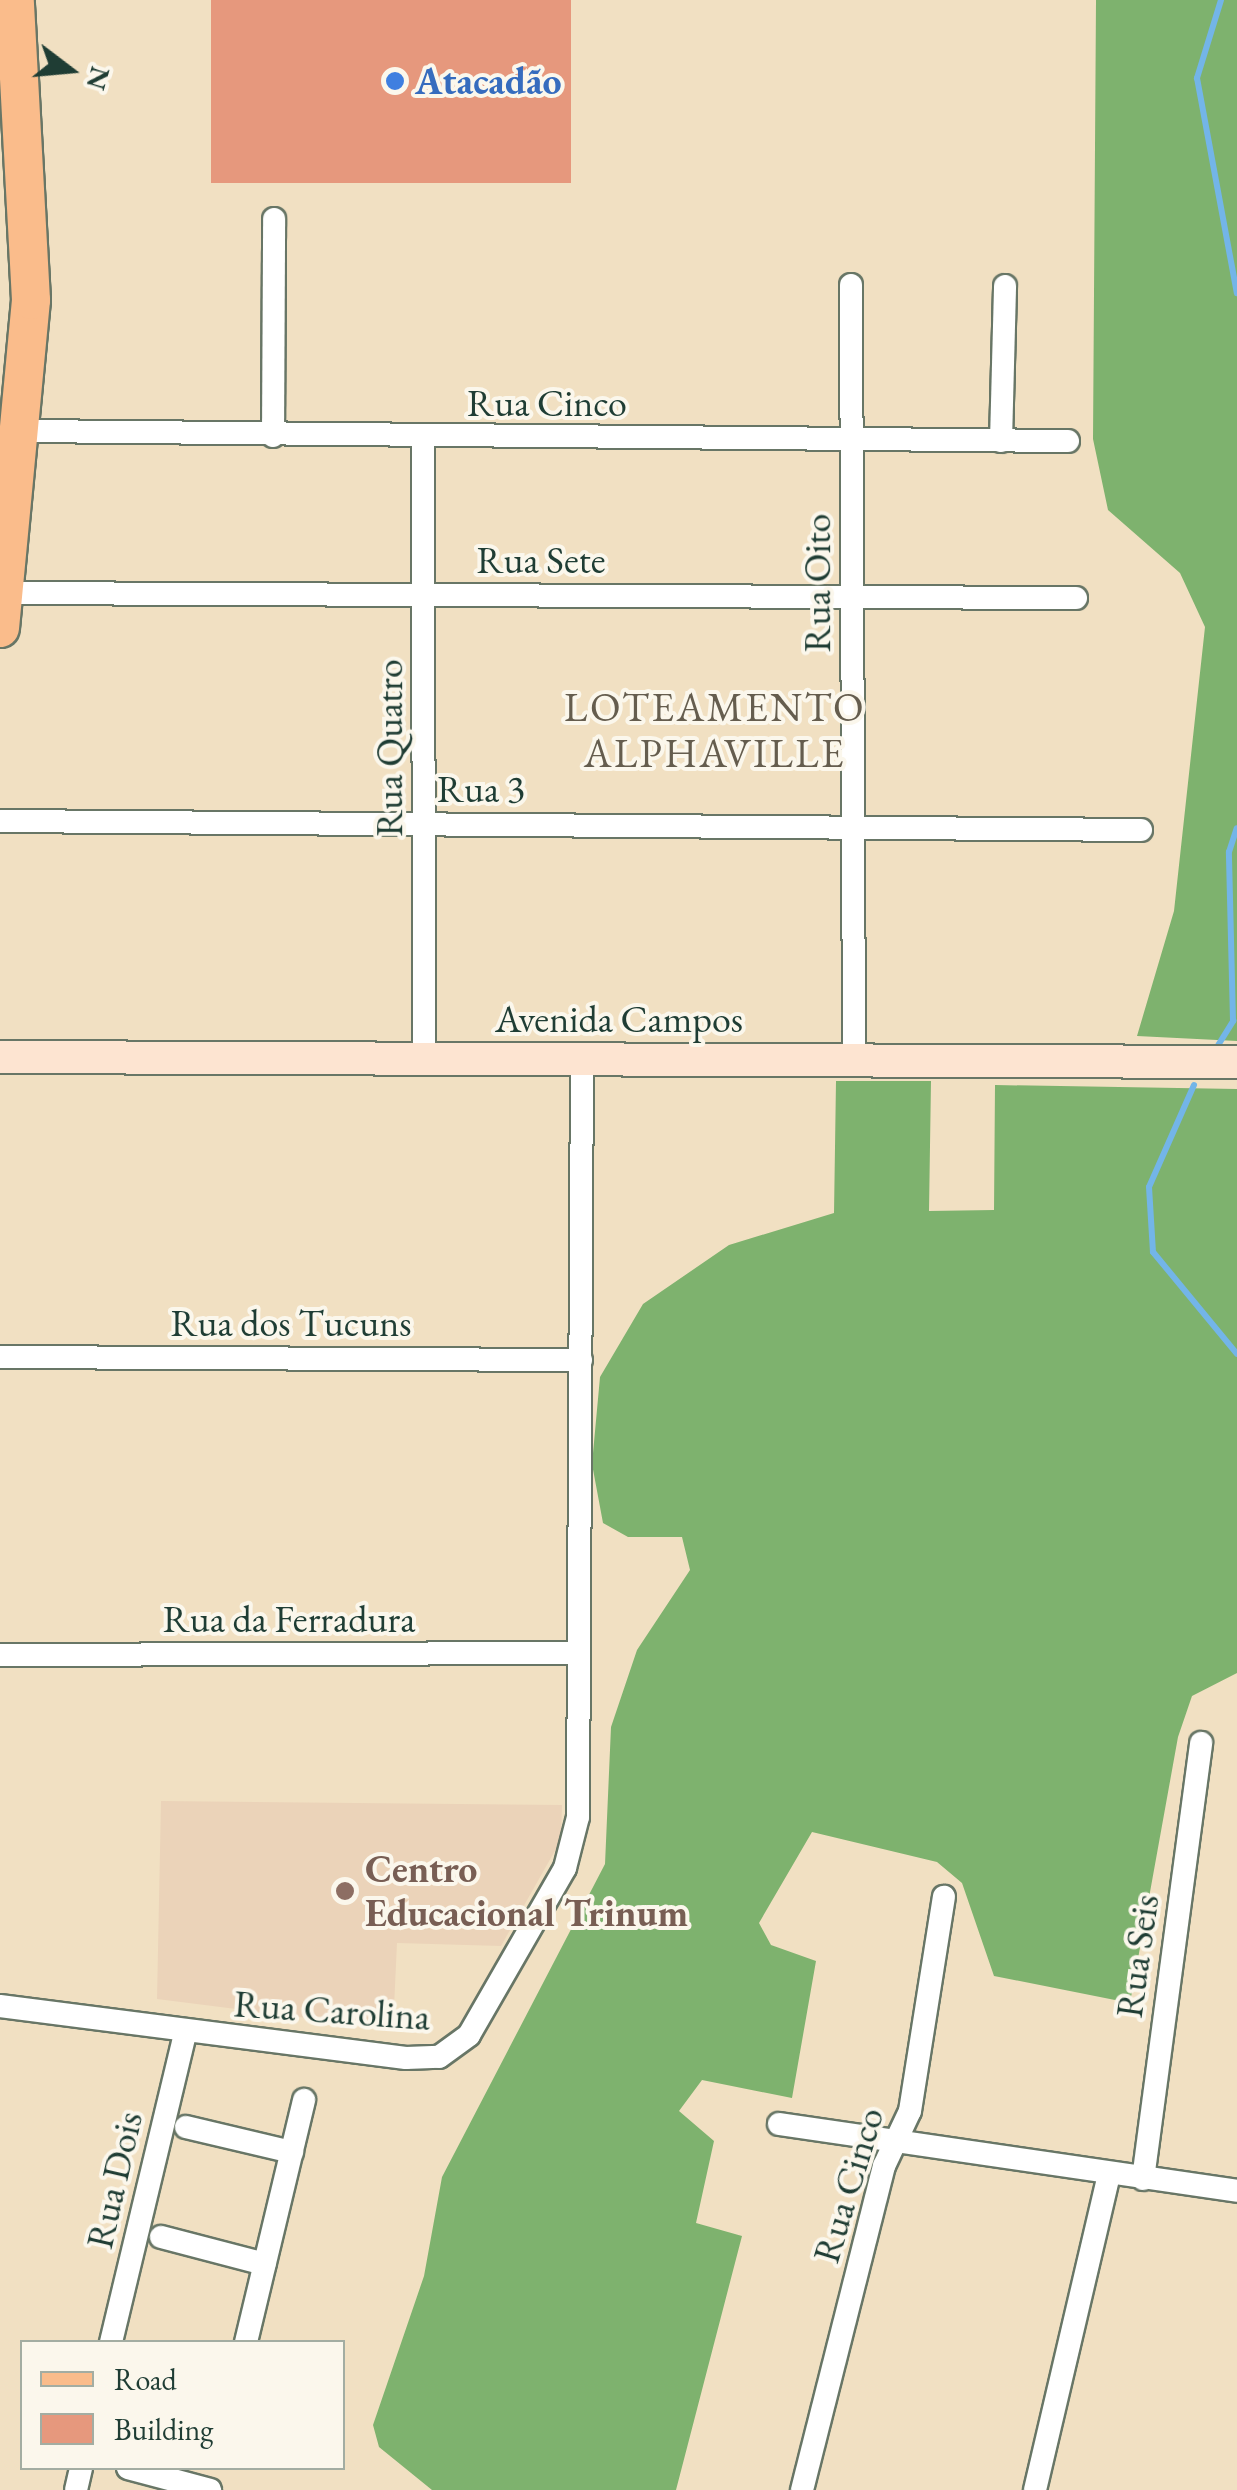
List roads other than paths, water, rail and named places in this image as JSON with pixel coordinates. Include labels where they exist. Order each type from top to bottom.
[{"type":"main road","points":[[3,610],[25,431],[30,200],[15,0]]},
{"type":"street","points":[[273,436],[274,220]]},
{"type":"street","name":"Rua Oito","points":[[851,285],[854,1060]]},
{"type":"street","points":[[1001,441],[1005,286]]},
{"type":"street","name":"Rua Cinco","points":[[25,431],[423,438],[1068,441]]},
{"type":"street","name":"Rua Quatro","points":[[423,438],[424,1058]]},
{"type":"street","name":"Rua Sete","points":[[3,610],[423,594],[1076,598]]},
{"type":"street","name":"Rua 3","points":[[0,821],[1141,830]]},
{"type":"street","name":"Avenida Campos","points":[[0,1057],[1237,1062]]},
{"type":"street","points":[[579,1653],[582,1059]]},
{"type":"street","name":"Rua dos Tucuns","points":[[0,1357],[581,1360]]},
{"type":"street","name":"Rua da Ferradura","points":[[0,1655],[579,1653]]},
{"type":"street","name":"Rua Carolina","points":[[0,2006],[185,2034],[440,2057],[479,2018],[565,1868],[578,1818],[579,1653]]},
{"type":"street","name":"Rua Seis","points":[[1143,2179],[1201,1743]]},
{"type":"street","name":"Rua Cinco","points":[[802,2490],[894,2143],[910,2111],[944,1898]]},
{"type":"street","name":"Rua Dois","points":[[111,2340],[185,2034]]},
{"type":"street","points":[[246,2340],[304,2100]]},
{"type":"street","points":[[779,2124],[1237,2191]]},
{"type":"street","points":[[186,2128],[292,2152]]},
{"type":"street","points":[[1035,2490],[1109,2174]]},
{"type":"street","points":[[162,2237],[265,2264]]},
{"type":"street","points":[[135,2470],[210,2490]]},
{"type":"waterway","points":[[1221,0],[1197,78],[1237,293]]},
{"type":"waterway","points":[[1217,1047],[1233,1021],[1229,852],[1237,828]]},
{"type":"waterway","points":[[1194,1085],[1149,1187],[1153,1252],[1237,1354]]},
{"type":"place","name":"Atacadão","points":[[395,81]]},
{"type":"place","name":"Centro Educacional Trinum","points":[[345,1891]]},
{"type":"district","name":"LOTEAMENTO ALPHAVILLE","points":[[715,730]]}]
